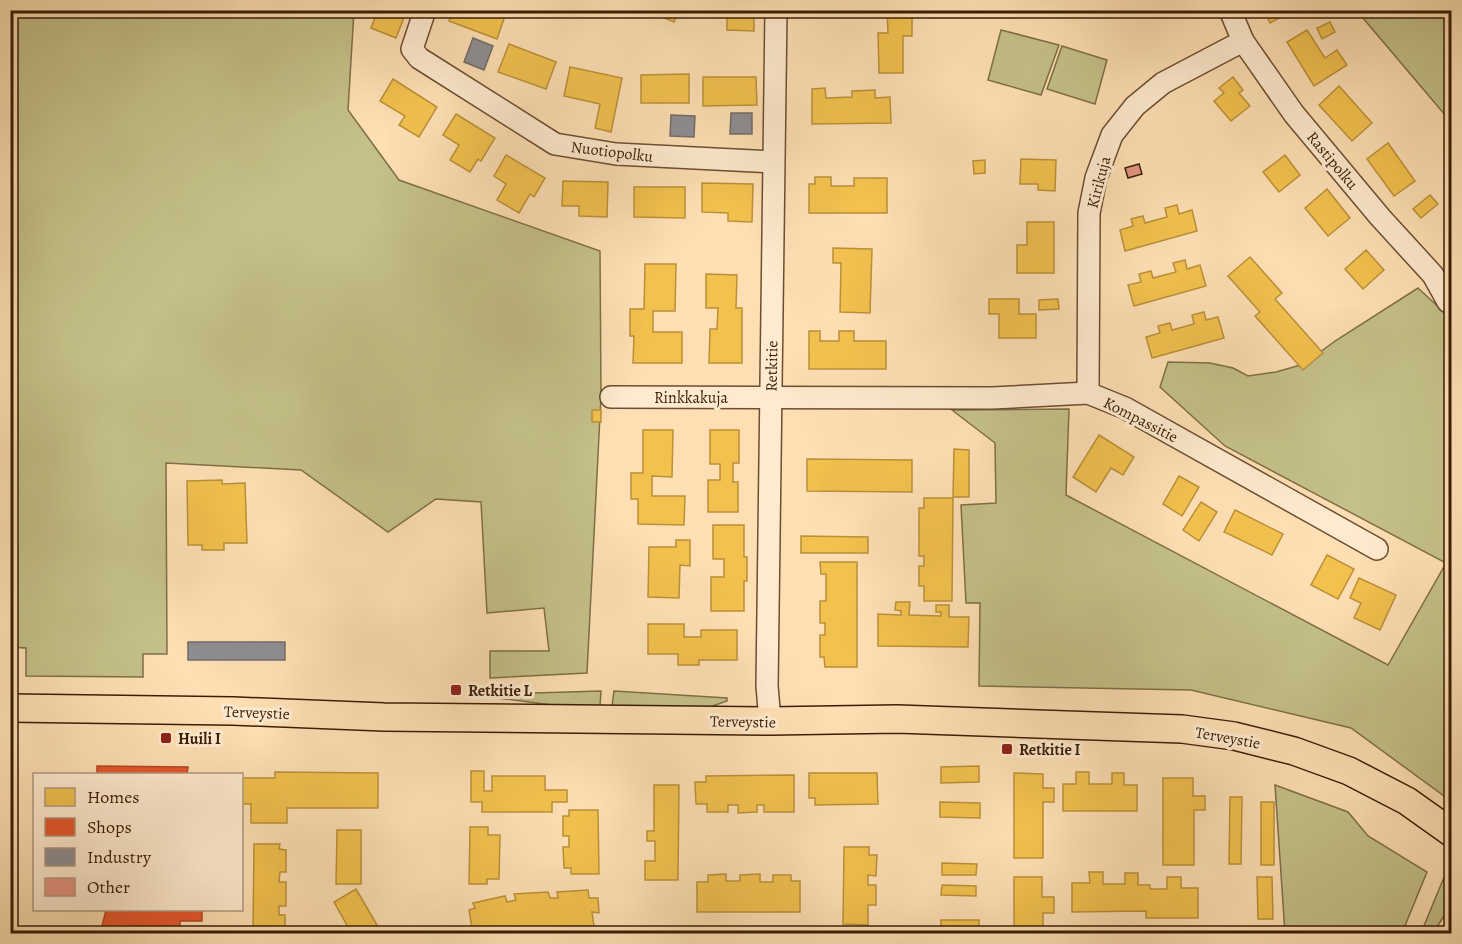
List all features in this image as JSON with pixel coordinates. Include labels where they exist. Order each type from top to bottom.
[{"type":"main road","name":"Terveystie","points":[[10,708],[233,711],[384,717],[770,721],[897,719],[1182,729],[1234,736],[1294,751],[1348,771],[1407,801],[1452,833]]},
{"type":"street","name":"Nuotiopolku","points":[[425,10],[412,49],[419,58],[555,144],[616,154],[773,162]]},
{"type":"street","name":"Retkitie","points":[[770,721],[767,686],[776,10]]},
{"type":"street","name":"Rastipolku","points":[[1230,10],[1243,41],[1294,114],[1380,217],[1433,275],[1448,302]]},
{"type":"street","name":"Kirikuja","points":[[1088,393],[1089,213],[1096,178],[1112,135],[1135,106],[1163,82],[1243,41]]},
{"type":"street","name":"Kompassitie","points":[[770,397],[992,398],[1088,393],[1125,408],[1377,549]]},
{"type":"street","name":"Rinkkakuja","points":[[611,397],[770,397]]},
{"type":"shaded area","points":[[11,11],[354,11],[348,110],[399,180],[600,251],[601,396],[587,673],[490,678],[490,651],[549,651],[544,608],[487,613],[481,502],[436,499],[388,532],[301,470],[166,463],[167,654],[143,654],[143,677],[26,676],[26,648],[11,647]]},
{"type":"shaded area","points":[[1357,11],[1451,11],[1451,122]]},
{"type":"shaded area","points":[[1001,30],[1059,45],[1041,95],[988,80]]},
{"type":"shaded area","points":[[1062,46],[1107,60],[1095,104],[1047,89]]},
{"type":"shaded area","points":[[1418,288],[1447,315],[1451,314],[1451,801],[1351,728],[1191,690],[979,686],[980,603],[966,603],[961,505],[996,503],[995,443],[952,410],[1069,409],[1066,495],[1388,665],[1446,563],[1225,446],[1160,387],[1168,362],[1210,363],[1233,368],[1248,376],[1276,372],[1304,364],[1335,341]]},
{"type":"shaded area","points":[[601,691],[600,706],[560,706],[498,698],[499,694]]},
{"type":"shaded area","points":[[614,691],[727,698],[727,701],[707,708],[612,706]]},
{"type":"shaded area","points":[[1275,785],[1348,812],[1368,836],[1427,872],[1402,933],[1285,933]]},
{"type":"shaded area","points":[[1447,870],[1451,874],[1451,905],[1433,933],[1421,933]]},
{"type":"building: Homes","points":[[378,10],[407,10],[396,38],[371,28]]},
{"type":"building: Homes","points":[[452,10],[507,10],[497,39],[449,21]]},
{"type":"building: Homes","points":[[646,10],[679,10],[674,22]]},
{"type":"building: Homes","points":[[705,10],[754,10],[754,31],[727,30],[727,11]]},
{"type":"building: Homes","points":[[887,10],[912,10],[912,36],[903,36],[903,73],[879,73],[878,33],[888,33]]},
{"type":"building: Homes","points":[[1264,10],[1294,10],[1270,23]]},
{"type":"building: Homes","points":[[1330,22],[1335,32],[1322,39],[1317,28]]},
{"type":"building: Homes","points":[[1307,30],[1325,58],[1337,50],[1347,65],[1314,86],[1287,42]]},
{"type":"building: Homes","points":[[509,44],[556,62],[546,89],[498,72]]},
{"type":"building: Homes","points":[[570,67],[622,78],[611,132],[595,128],[600,104],[564,96]]},
{"type":"building: Homes","points":[[689,74],[689,103],[641,103],[641,75]]},
{"type":"building: Homes","points":[[703,77],[756,77],[757,105],[703,106]]},
{"type":"building: Homes","points":[[1233,77],[1243,90],[1239,93],[1250,106],[1231,121],[1214,101],[1224,93],[1219,88]]},
{"type":"building: Homes","points":[[393,79],[437,107],[419,137],[399,125],[405,116],[380,101]]},
{"type":"building: Homes","points":[[1339,86],[1372,123],[1352,141],[1319,105]]},
{"type":"building: Homes","points":[[825,88],[826,98],[852,97],[852,91],[875,90],[875,98],[890,97],[891,123],[812,124],[812,89]]},
{"type":"building: Homes","points":[[456,114],[495,138],[481,161],[478,159],[470,172],[450,160],[459,145],[443,135]]},
{"type":"building: Homes","points":[[1388,143],[1415,181],[1394,196],[1367,159]]},
{"type":"building: Homes","points":[[506,155],[545,178],[534,197],[530,194],[519,213],[497,200],[506,184],[494,176]]},
{"type":"building: Homes","points":[[1285,155],[1300,175],[1279,192],[1263,172]]},
{"type":"building: Homes","points":[[1021,159],[1056,160],[1055,191],[1038,190],[1038,184],[1020,184]]},
{"type":"building: Homes","points":[[985,160],[985,173],[974,174],[973,161]]},
{"type":"building: Homes","points":[[815,177],[831,177],[831,186],[854,186],[854,178],[887,178],[887,213],[809,213],[809,184],[815,184]]},
{"type":"building: Homes","points":[[563,181],[608,182],[607,217],[579,216],[579,206],[562,206]]},
{"type":"building: Homes","points":[[702,183],[753,184],[752,222],[728,221],[728,213],[702,212]]},
{"type":"building: Homes","points":[[634,187],[685,187],[685,218],[634,217]]},
{"type":"building: Homes","points":[[1327,189],[1350,218],[1328,236],[1305,208]]},
{"type":"building: Homes","points":[[1430,195],[1438,204],[1421,218],[1413,209]]},
{"type":"building: Homes","points":[[1177,205],[1179,214],[1192,210],[1197,231],[1125,251],[1120,230],[1133,226],[1131,219],[1143,216],[1145,223],[1167,217],[1165,208]]},
{"type":"building: Homes","points":[[1027,222],[1054,222],[1054,273],[1017,273],[1017,245],[1027,245]]},
{"type":"building: Homes","points":[[833,248],[872,249],[870,313],[840,312],[841,263],[833,263]]},
{"type":"building: Homes","points":[[1366,250],[1384,270],[1363,289],[1345,269]]},
{"type":"building: Homes","points":[[1250,257],[1282,293],[1275,299],[1323,353],[1303,370],[1255,316],[1260,312],[1228,276]]},
{"type":"building: Homes","points":[[1185,260],[1187,269],[1200,265],[1206,286],[1134,306],[1128,285],[1141,282],[1139,274],[1151,271],[1153,278],[1176,272],[1173,263]]},
{"type":"building: Homes","points":[[645,264],[676,264],[675,311],[653,311],[653,332],[682,332],[682,363],[633,363],[634,336],[630,336],[630,309],[644,309]]},
{"type":"building: Homes","points":[[706,274],[737,275],[736,308],[742,308],[742,363],[709,363],[710,329],[717,329],[718,308],[706,308]]},
{"type":"building: Homes","points":[[989,299],[1019,299],[1019,314],[1036,314],[1036,338],[999,338],[999,314],[989,314]]},
{"type":"building: Homes","points":[[1058,299],[1059,309],[1039,310],[1039,300]]},
{"type":"building: Homes","points":[[1204,312],[1206,320],[1218,317],[1224,338],[1152,358],[1146,337],[1160,333],[1158,326],[1170,323],[1172,330],[1194,324],[1192,315]]},
{"type":"building: Homes","points":[[809,331],[820,331],[820,341],[839,341],[839,331],[854,331],[854,341],[886,341],[886,369],[809,369]]},
{"type":"building: Homes","points":[[592,410],[601,410],[601,422],[592,422]]},
{"type":"building: Homes","points":[[643,430],[673,430],[672,477],[652,476],[652,496],[685,496],[684,525],[638,524],[638,499],[631,499],[631,473],[643,473]]},
{"type":"building: Homes","points":[[710,430],[739,430],[739,463],[733,463],[733,482],[738,482],[738,512],[708,512],[708,480],[720,480],[720,464],[710,464]]},
{"type":"building: Homes","points":[[1099,435],[1134,457],[1123,475],[1111,468],[1096,492],[1073,477]]},
{"type":"building: Homes","points":[[954,449],[969,450],[969,497],[953,497]]},
{"type":"building: Homes","points":[[807,459],[912,460],[912,492],[807,491]]},
{"type":"building: Homes","points":[[1179,476],[1199,487],[1182,516],[1163,504]]},
{"type":"building: Homes","points":[[222,480],[222,484],[245,483],[247,543],[224,543],[224,550],[202,550],[202,545],[188,545],[187,481]]},
{"type":"building: Homes","points":[[924,498],[953,498],[952,601],[924,601],[924,586],[919,586],[919,566],[924,566],[924,556],[919,556],[919,508],[924,508]]},
{"type":"building: Homes","points":[[1201,502],[1217,512],[1199,541],[1183,530]]},
{"type":"building: Homes","points":[[1235,510],[1283,534],[1272,555],[1224,532]]},
{"type":"building: Homes","points":[[713,525],[744,525],[747,581],[744,581],[744,611],[711,611],[711,577],[724,577],[724,559],[713,559]]},
{"type":"building: Homes","points":[[801,536],[868,537],[868,553],[801,553]]},
{"type":"building: Homes","points":[[676,540],[690,540],[690,566],[680,565],[679,598],[648,597],[649,547],[676,547]]},
{"type":"building: Homes","points":[[1327,555],[1354,569],[1338,599],[1311,585]]},
{"type":"building: Homes","points":[[820,562],[857,562],[857,667],[825,667],[824,657],[820,657],[820,635],[825,635],[825,623],[820,623],[820,601],[826,601],[826,574],[821,574]]},
{"type":"building: Homes","points":[[1359,578],[1396,595],[1380,630],[1354,618],[1361,603],[1350,598]]},
{"type":"building: Homes","points":[[896,602],[910,602],[909,615],[941,616],[941,612],[936,612],[936,605],[949,605],[949,617],[969,617],[968,647],[878,646],[878,614],[901,615],[901,611],[895,610]]},
{"type":"building: Homes","points":[[648,624],[684,624],[684,637],[701,637],[701,630],[737,630],[737,660],[699,660],[699,665],[678,665],[678,654],[648,654]]},
{"type":"building: Homes","points":[[979,766],[979,782],[941,783],[941,767]]},
{"type":"building: Homes","points":[[471,771],[484,771],[484,791],[492,791],[492,776],[545,776],[545,790],[567,790],[567,802],[552,802],[552,812],[482,812],[482,802],[471,802]]},
{"type":"building: Homes","points":[[275,772],[378,773],[378,808],[287,808],[287,823],[251,823],[251,804],[243,804],[243,778],[275,778]]},
{"type":"building: Homes","points":[[1076,772],[1089,772],[1089,784],[1112,784],[1112,773],[1124,773],[1124,785],[1137,785],[1137,811],[1063,811],[1063,784],[1076,784]]},
{"type":"building: Homes","points":[[809,773],[877,773],[878,804],[815,805],[815,798],[809,798]]},
{"type":"building: Homes","points":[[1014,773],[1043,774],[1043,788],[1054,788],[1054,802],[1043,802],[1043,858],[1014,858]]},
{"type":"building: Homes","points":[[794,775],[794,812],[764,812],[764,805],[757,805],[757,812],[738,813],[738,805],[728,805],[728,812],[707,812],[707,804],[696,804],[695,782],[706,782],[706,776]]},
{"type":"building: Homes","points":[[1163,778],[1193,778],[1193,796],[1205,796],[1205,810],[1194,810],[1194,865],[1163,865]]},
{"type":"building: Homes","points":[[654,785],[679,785],[678,880],[645,880],[645,861],[655,861],[655,841],[647,841],[647,831],[654,831]]},
{"type":"building: Homes","points":[[1230,797],[1242,797],[1241,864],[1229,864]]},
{"type":"building: Homes","points":[[940,802],[980,803],[980,818],[940,817]]},
{"type":"building: Homes","points":[[1261,802],[1274,802],[1274,865],[1261,865]]},
{"type":"building: Homes","points":[[569,810],[598,810],[599,874],[571,874],[571,868],[564,868],[563,847],[569,847],[569,836],[563,836],[563,816],[569,816]]},
{"type":"building: Homes","points":[[470,827],[488,827],[488,835],[500,835],[499,879],[487,879],[487,884],[469,884]]},
{"type":"building: Homes","points":[[337,830],[361,830],[361,884],[336,884]]},
{"type":"building: Homes","points":[[254,844],[280,844],[279,849],[286,850],[286,872],[280,872],[279,882],[286,882],[286,906],[279,906],[279,915],[285,915],[285,934],[253,934]]},
{"type":"building: Homes","points":[[844,847],[869,847],[869,855],[877,855],[876,876],[868,875],[868,885],[876,885],[876,905],[868,905],[868,925],[843,924]]},
{"type":"building: Homes","points":[[942,863],[977,864],[976,875],[942,875]]},
{"type":"building: Homes","points":[[1089,872],[1103,872],[1103,884],[1125,884],[1125,873],[1138,873],[1138,885],[1150,885],[1150,889],[1167,889],[1167,877],[1181,877],[1181,888],[1198,888],[1198,918],[1146,918],[1146,911],[1072,912],[1072,883],[1090,883]]},
{"type":"building: Homes","points":[[726,874],[726,881],[740,881],[740,875],[760,874],[760,882],[773,882],[773,875],[791,875],[791,881],[800,881],[800,912],[697,912],[697,882],[708,882],[708,875]]},
{"type":"building: Homes","points":[[1014,877],[1042,877],[1042,897],[1054,897],[1054,913],[1043,913],[1043,934],[1014,934]]},
{"type":"building: Homes","points":[[1257,877],[1272,877],[1273,919],[1258,919]]},
{"type":"building: Homes","points":[[942,885],[976,886],[976,896],[941,895]]},
{"type":"building: Homes","points":[[356,889],[377,925],[363,934],[352,934],[334,902]]},
{"type":"building: Homes","points":[[588,890],[589,898],[598,898],[599,913],[592,912],[594,926],[560,926],[473,934],[469,910],[475,908],[473,903],[505,896],[507,902],[516,900],[514,894],[548,892],[550,898],[558,898],[557,892]]},
{"type":"building: Homes","points":[[941,920],[979,920],[979,934],[941,934]]},
{"type":"building: Shops","points":[[97,766],[188,767],[187,773],[97,773]]},
{"type":"building: Shops","points":[[106,911],[202,911],[202,921],[180,921],[180,929],[165,929],[164,934],[119,934],[101,930]]},
{"type":"building: Industry","points":[[473,38],[493,46],[484,70],[464,62]]},
{"type":"building: Industry","points":[[731,113],[752,113],[752,134],[730,134]]},
{"type":"building: Industry","points":[[671,115],[695,116],[694,137],[670,136]]},
{"type":"building: Industry","points":[[188,642],[285,642],[285,660],[188,660]]},
{"type":"building: Other","points":[[1139,164],[1142,174],[1128,178],[1125,168]]},
{"type":"place","name":"Retkitie L","points":[[456,690]]},
{"type":"place","name":"Huili I","points":[[166,738]]},
{"type":"place","name":"Retkitie I","points":[[1007,749]]}]
